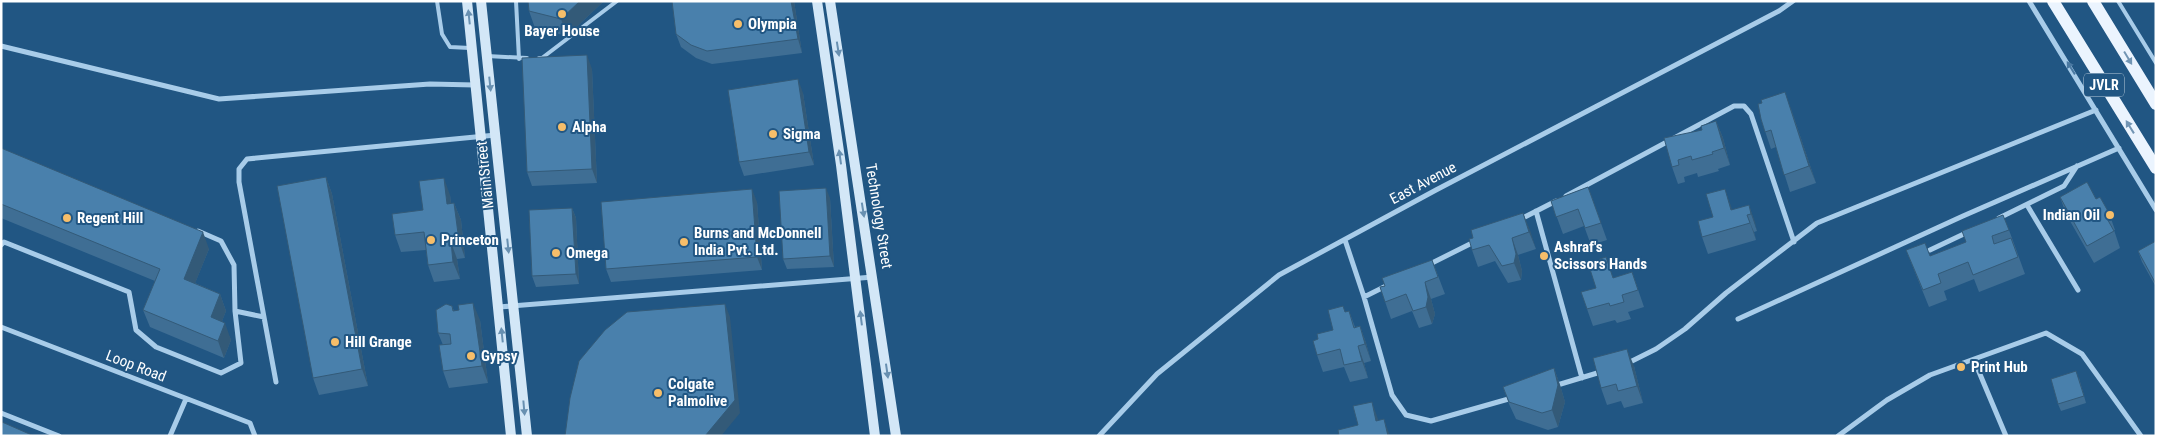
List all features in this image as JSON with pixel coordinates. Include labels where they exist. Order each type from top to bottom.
[{"type":"main road","name":"JVLR","points":[[2053,1],[2156,168]]},
{"type":"main road","name":"JVLR","points":[[2093,1],[2156,104]]},
{"type":"street","name":"Main Street","points":[[467,1],[511,436]]},
{"type":"street","name":"Main Street","points":[[481,1],[526,436]]},
{"type":"street","points":[[816,1],[856,279],[876,436]]},
{"type":"street","name":"Technology Street","points":[[830,1],[896,436]]},
{"type":"street","name":"East Avenue","points":[[1099,436],[1157,374],[1279,275],[1779,11],[1793,1]]},
{"type":"street","points":[[2029,1],[2156,210]]},
{"type":"street","points":[[1,46],[218,99],[430,84],[476,85]]},
{"type":"street","points":[[830,94],[844,92]]},
{"type":"street","points":[[1510,224],[1536,212],[1734,106],[1744,106],[1751,114],[1794,242]]},
{"type":"street","points":[[1618,367],[1656,349],[1686,329],[1726,293],[1817,223],[2096,110]]},
{"type":"street","points":[[276,382],[238,182],[239,169],[247,159],[496,135]]},
{"type":"street","points":[[1738,319],[2119,148]]},
{"type":"street","points":[[1992,222],[2064,186],[2077,166]]},
{"type":"street","points":[[2027,205],[2078,290]]},
{"type":"street","points":[[1536,212],[1582,378]]},
{"type":"street","points":[[1,245],[4,242],[129,292],[136,330],[149,342],[156,347],[221,373],[241,363],[235,311],[234,265],[220,241],[193,229]]},
{"type":"street","points":[[1930,250],[1974,230]]},
{"type":"street","points":[[1425,267],[1485,237]]},
{"type":"street","points":[[1345,240],[1364,297],[1392,395],[1406,415],[1431,421],[1516,397]]},
{"type":"street","points":[[499,307],[873,277]]},
{"type":"street","points":[[1364,297],[1390,284]]},
{"type":"street","points":[[235,311],[264,316]]},
{"type":"street","name":"Loop Road","points":[[1,326],[250,423],[255,436]]},
{"type":"street","points":[[1838,436],[1886,400],[1930,375],[2046,333],[2082,354],[2141,436]]},
{"type":"street","points":[[1974,360],[2006,436]]},
{"type":"street","points":[[1544,388],[1609,370]]},
{"type":"street","points":[[170,436],[186,399]]},
{"type":"street","points":[[1,413],[59,436]]},
{"type":"lane","points":[[437,1],[442,34],[450,47],[472,48]]},
{"type":"lane","points":[[516,1],[519,59]]},
{"type":"lane","points":[[487,56],[519,59],[542,58],[617,1]]},
{"type":"lane","points":[[2118,1],[2156,63]]},
{"type":"building","points":[[528,1],[580,1],[561,19],[529,11]]},
{"type":"building","name":"Olympia","points":[[672,1],[791,1],[798,39],[707,51],[691,45],[676,34]]},
{"type":"building","name":"Alpha","points":[[587,55],[592,169],[527,172],[522,58]]},
{"type":"building","name":"Sigma","points":[[798,79],[809,152],[739,162],[728,90]]},
{"type":"building","points":[[1785,92],[1809,166],[1784,175],[1771,130],[1765,132],[1758,104],[1762,103],[1761,100]]},
{"type":"building","points":[[1716,121],[1724,148],[1712,152],[1713,154],[1692,160],[1691,156],[1678,160],[1679,165],[1672,167],[1664,138],[1702,130],[1701,126]]},
{"type":"building","points":[[1,148],[203,232],[184,279],[220,294],[211,317],[225,323],[218,341],[143,310],[160,269],[1,204]]},
{"type":"building","points":[[326,177],[362,369],[313,378],[277,186]]},
{"type":"building","points":[[444,178],[447,204],[454,203],[459,241],[451,242],[453,262],[428,265],[424,232],[395,235],[392,214],[423,210],[419,181]]},
{"type":"building","points":[[2087,182],[2096,199],[2100,197],[2109,213],[2105,215],[2114,231],[2087,246],[2060,197]]},
{"type":"building","points":[[1588,187],[1601,223],[1585,228],[1578,209],[1556,217],[1551,201]]},
{"type":"building","points":[[826,188],[830,256],[783,259],[779,191]]},
{"type":"building","name":"Burns and McDonnell India Pvt. Ltd.","points":[[752,189],[757,257],[606,269],[601,202]]},
{"type":"building","points":[[1725,189],[1731,210],[1749,205],[1751,214],[1747,215],[1750,223],[1702,237],[1698,221],[1713,217],[1706,194]]},
{"type":"building","name":"Omega","points":[[572,208],[576,274],[532,276],[529,210]]},
{"type":"building","points":[[1523,213],[1529,232],[1512,238],[1516,254],[1514,263],[1502,266],[1489,245],[1472,250],[1469,239],[1473,238],[1471,230]]},
{"type":"building","points":[[2003,215],[2009,230],[1992,236],[1994,244],[2011,238],[2018,257],[1973,275],[1968,262],[1938,274],[1941,283],[1923,290],[1906,250],[1925,243],[1930,256],[1966,242],[1962,231]]},
{"type":"building","points":[[2156,241],[2156,284],[2138,251]]},
{"type":"building","points":[[1606,257],[1613,278],[1632,272],[1638,290],[1622,295],[1624,302],[1610,306],[1609,303],[1587,309],[1581,292],[1596,288],[1588,263]]},
{"type":"building","points":[[1432,260],[1438,277],[1425,282],[1428,297],[1426,307],[1413,311],[1406,294],[1385,302],[1380,287],[1385,286],[1382,278]]},
{"type":"building","points":[[473,303],[482,366],[443,371],[439,345],[451,344],[450,334],[438,333],[436,310],[446,304],[452,306],[453,311],[459,310],[458,305]]},
{"type":"building","name":"Colgate Palmolive","points":[[725,304],[735,400],[705,436],[565,436],[570,398],[579,361],[605,330],[627,312]]},
{"type":"building","points":[[1343,306],[1345,312],[1349,311],[1354,328],[1360,326],[1365,344],[1358,346],[1362,361],[1344,365],[1340,349],[1317,355],[1313,341],[1318,339],[1317,334],[1333,330],[1328,310]]},
{"type":"building","points":[[1627,349],[1637,386],[1618,391],[1616,384],[1601,388],[1593,358]]},
{"type":"building","points":[[1554,368],[1558,385],[1552,410],[1542,413],[1509,402],[1503,387]]},
{"type":"building","points":[[2076,371],[2084,396],[2058,404],[2051,379]]},
{"type":"building","points":[[1372,402],[1376,421],[1384,419],[1388,436],[1339,436],[1338,430],[1358,425],[1353,406]]},
{"type":"building","points":[[2,422],[34,436],[1,436]]},
{"type":"place","name":"Bayer House","points":[[562,14]]},
{"type":"place","name":"Olympia","points":[[738,24]]},
{"type":"place","name":"Alpha","points":[[562,127]]},
{"type":"place","name":"Sigma","points":[[773,134]]},
{"type":"place","name":"Indian Oil","points":[[2110,215]]},
{"type":"place","name":"Regent Hill","points":[[67,218]]},
{"type":"place","name":"Princeton","points":[[431,240]]},
{"type":"place","name":"Burns and McDonnell India Pvt. Ltd.","points":[[684,242]]},
{"type":"place","name":"Omega","points":[[556,253]]},
{"type":"place","name":"Ashraf's Scissors Hands","points":[[1544,256]]},
{"type":"place","name":"Hill Grange","points":[[335,342]]},
{"type":"place","name":"Gypsy","points":[[471,356]]},
{"type":"place","name":"Print Hub","points":[[1961,367]]},
{"type":"place","name":"Colgate Palmolive","points":[[658,393]]}]
